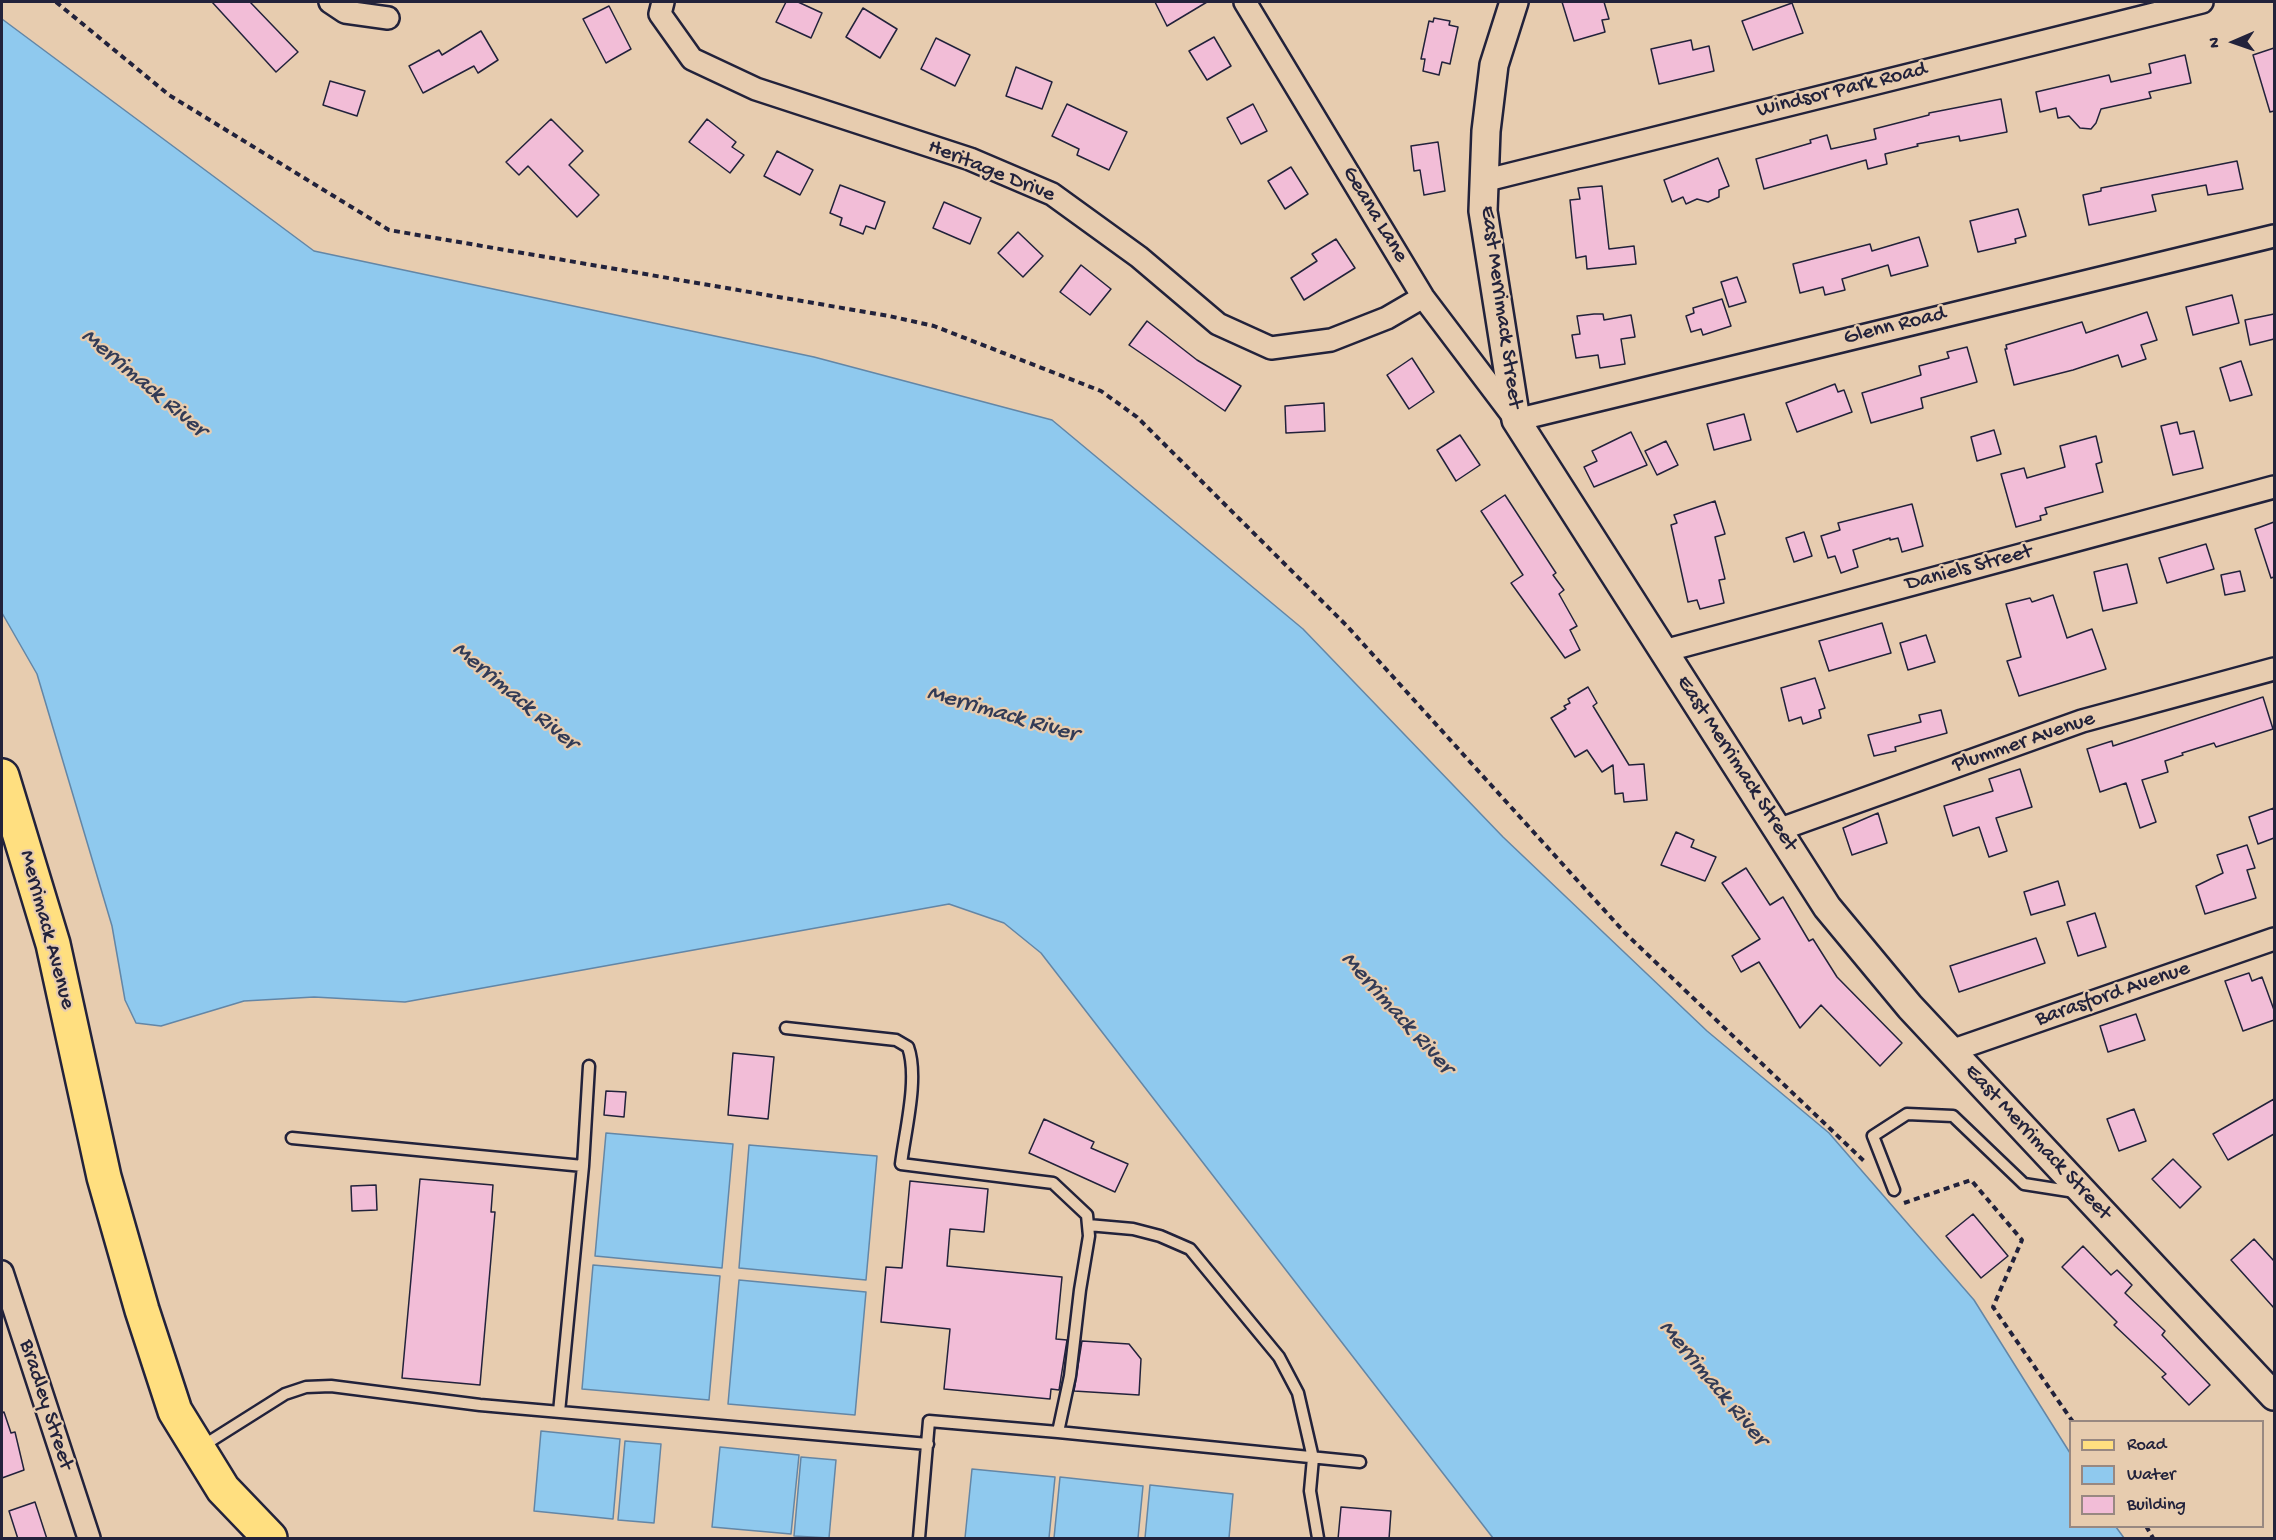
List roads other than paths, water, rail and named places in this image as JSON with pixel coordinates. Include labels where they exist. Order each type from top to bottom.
[{"type":"main road","name":"Merrimack Avenue","points":[[2,776],[53,944],[104,1177],[142,1310],[176,1412],[224,1489],[270,1539]]},
{"type":"street","points":[[330,2],[345,12],[388,18]]},
{"type":"street","name":"Heritage Drive","points":[[663,2],[660,14],[692,59],[756,89],[970,159],[1052,194],[1139,257],[1218,324],[1271,348],[1331,340],[1387,318],[1423,297]]},
{"type":"street","name":"Geana Lane","points":[[1245,2],[1423,297],[1516,420]]},
{"type":"street","name":"East Merrimack Street","points":[[1514,2],[1494,65],[1483,181],[1483,211],[1516,420],[1827,907],[1910,1007],[2274,1396]]},
{"type":"street","name":"Windsor Park Road","points":[[1483,181],[2202,2]]},
{"type":"street","name":"Glenn Road","points":[[1516,420],[2274,236]]},
{"type":"street","name":"Daniels Street","points":[[1664,651],[2274,487]]},
{"type":"street","name":"Plummer Avenue","points":[[1778,830],[2082,721],[2274,669]]},
{"type":"street","name":"Barasford Avenue","points":[[1951,1051],[2274,939]]},
{"type":"street","name":"Bradley Street","points":[[2,1272],[89,1539]]},
{"type":"lane","points":[[786,1028],[896,1040],[908,1047],[912,1060],[911,1079],[901,1164],[1053,1183],[1077,1203],[1087,1215],[1089,1236],[1070,1376],[1058,1432]]},
{"type":"lane","points":[[560,1412],[584,1166],[589,1066]]},
{"type":"lane","points":[[1894,1190],[1873,1136],[1907,1114],[1953,1116],[2024,1184],[2084,1194]]},
{"type":"lane","points":[[292,1138],[584,1166]]},
{"type":"lane","points":[[1088,1225],[1133,1229],[1160,1236],[1191,1250],[1279,1357],[1298,1393],[1313,1458],[1310,1491],[1318,1539]]},
{"type":"lane","points":[[198,1449],[285,1394],[306,1387],[331,1386],[480,1405],[928,1444]]},
{"type":"lane","points":[[919,1539],[929,1421],[1360,1462]]},
{"type":"water","name":"Merrimack River","points":[[2,19],[314,251],[814,357],[1052,420],[1303,629],[1503,837],[1707,1031],[1829,1133],[1974,1300],[2069,1451],[2069,1528],[2117,1528],[2124,1538],[1493,1538],[1041,953],[1004,923],[949,904],[405,1002],[314,997],[244,1001],[161,1026],[136,1023],[125,1000],[112,926],[37,674],[2,613]]},
{"type":"water","points":[[606,1133],[733,1144],[722,1268],[595,1256]]},
{"type":"water","points":[[749,1145],[877,1156],[866,1280],[739,1268]]},
{"type":"water","points":[[593,1265],[720,1276],[709,1400],[582,1389]]},
{"type":"water","points":[[739,1280],[866,1292],[855,1415],[728,1404]]},
{"type":"water","points":[[541,1431],[620,1439],[613,1519],[534,1511]]},
{"type":"water","points":[[625,1441],[661,1444],[654,1523],[618,1520]]},
{"type":"water","points":[[720,1447],[799,1455],[791,1534],[712,1527]]},
{"type":"water","points":[[801,1457],[836,1460],[829,1538],[794,1536]]},
{"type":"water","points":[[972,1469],[1055,1477],[1049,1538],[965,1538]]},
{"type":"water","points":[[1060,1477],[1143,1486],[1138,1538],[1054,1538]]},
{"type":"water","points":[[1150,1485],[1233,1494],[1229,1538],[1145,1538]]}]
